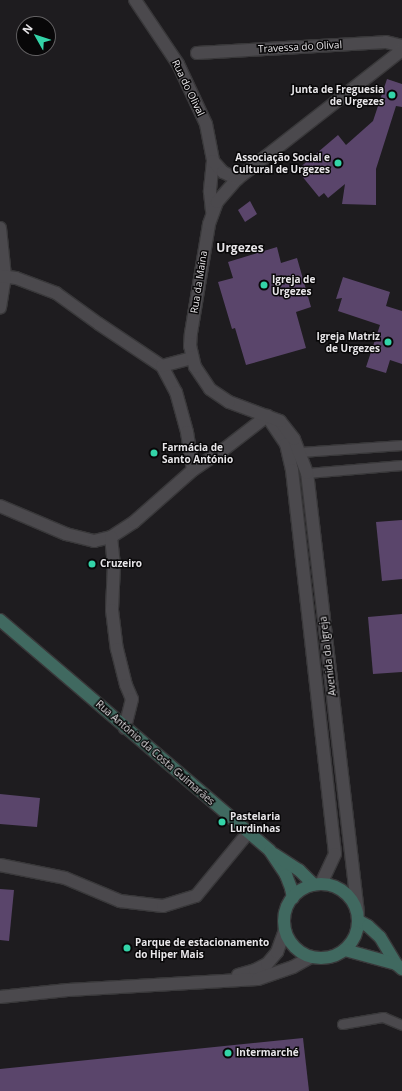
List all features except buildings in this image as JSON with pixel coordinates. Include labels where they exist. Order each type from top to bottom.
[{"type":"main road","name":"Rua António da Costa Guimarães","points":[[0,620],[270,851],[286,875],[292,888],[293,898]]},
{"type":"main road","points":[[270,851],[318,884]]},
{"type":"main road","points":[[318,884],[334,886],[345,892],[353,901],[358,917],[357,932],[353,942],[345,950],[335,956],[323,958],[311,957],[290,942],[285,930],[284,919],[287,908],[293,898],[302,889],[318,884]]},
{"type":"main road","points":[[358,917],[380,937],[399,967]]},
{"type":"main road","points":[[345,950],[399,967]]},
{"type":"street","name":"Rua do Olival","points":[[135,0],[178,64],[206,124],[213,161],[210,192],[212,212]]},
{"type":"street","name":"Travessa do Olival","points":[[197,53],[386,42],[402,46]]},
{"type":"street","name":"Rua da Maina","points":[[210,389],[201,378],[192,358],[190,346],[192,322],[212,212],[217,202],[237,179],[402,50]]},
{"type":"street","points":[[213,161],[223,172],[237,179]]},
{"type":"street","points":[[0,228],[2,276],[0,308]]},
{"type":"street","points":[[2,276],[16,278],[56,293],[162,366],[176,392],[187,432],[193,470]]},
{"type":"street","points":[[162,366],[192,358]]},
{"type":"street","name":"Avenida da Igreja","points":[[210,389],[229,402],[280,421],[294,439],[307,473],[358,917]]},
{"type":"street","points":[[0,506],[66,534],[94,541],[112,536],[134,522],[193,470],[223,450],[266,416]]},
{"type":"street","name":"Avenida da Igreja","points":[[266,416],[286,444],[290,457],[335,854],[318,884]]},
{"type":"street","points":[[112,536],[114,564],[112,610],[117,649],[126,685],[132,699],[126,728]]},
{"type":"street","points":[[0,865],[64,878],[120,901],[163,906],[196,896],[248,833]]},
{"type":"street","points":[[215,981],[255,970],[267,964],[277,952],[285,930]]},
{"type":"street","points":[[0,997],[68,990],[258,979],[293,967],[311,957]]},
{"type":"lane","points":[[300,452],[402,445]]},
{"type":"lane","points":[[307,473],[402,465]]},
{"type":"lane","points":[[342,1024],[383,1017],[402,1025]]},
{"type":"place","name":"Junta de Freguesia de Urgezes","points":[[392,95]]},
{"type":"place","name":"Associação Social e Cultural de Urgezes","points":[[338,163]]},
{"type":"place","name":"Igreja de Urgezes","points":[[264,285]]},
{"type":"place","name":"Igreja Matriz de Urgezes","points":[[388,342]]},
{"type":"place","name":"Farmácia de Santo António","points":[[154,453]]},
{"type":"place","name":"Cruzeiro","points":[[92,564]]},
{"type":"place","name":"Pastelaria Lurdinhas","points":[[222,822]]},
{"type":"place","name":"Parque de estacionamento do Hiper Mais","points":[[127,948]]},
{"type":"place","name":"Intermarché","points":[[228,1053]]},
{"type":"district","name":"Urgezes","points":[[240,248]]}]
